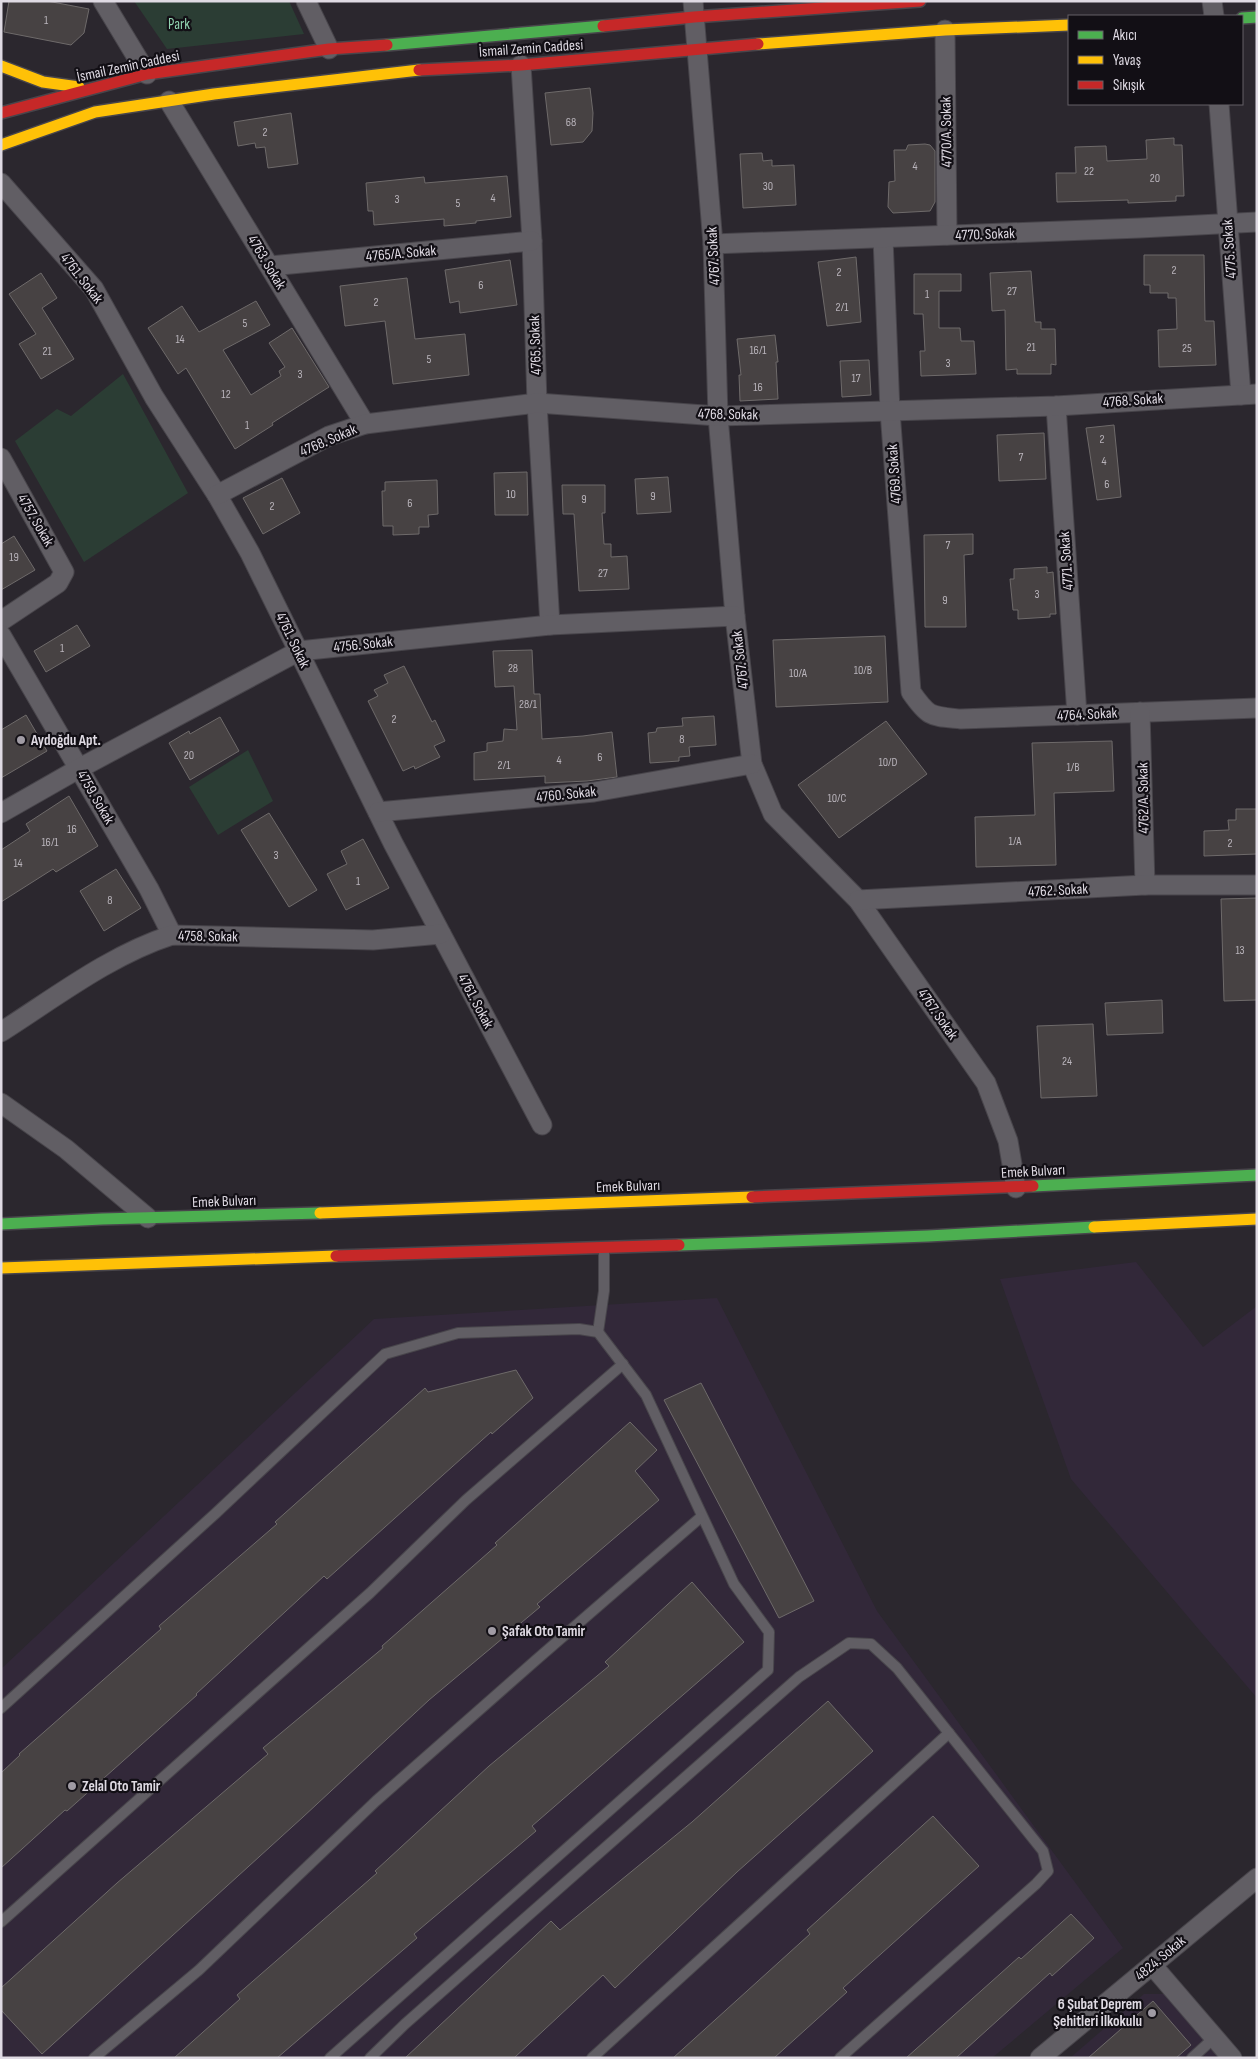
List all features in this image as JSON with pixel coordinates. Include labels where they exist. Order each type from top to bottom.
[{"type":"main road","name":"İsmail Zemin Caddesi","points":[[1,112],[147,74],[329,49],[437,42],[694,9],[920,1]]},
{"type":"main road","points":[[1243,18],[1257,17]]},
{"type":"main road","name":"İsmail Zemin Caddesi","points":[[1,145],[7,130],[95,112],[408,71],[521,66],[697,49],[945,30],[1068,25]]},
{"type":"main road","points":[[1,66],[43,82],[93,88]]},
{"type":"main road","name":"Emek Bulvarı","points":[[1,1224],[69,1220],[1016,1188],[1257,1175]]},
{"type":"main road","points":[[1,1268],[928,1236],[1257,1219]]},
{"type":"street","points":[[103,1],[147,74]]},
{"type":"street","points":[[306,1],[329,49]]},
{"type":"street","points":[[1212,1],[1214,15]]},
{"type":"street","name":"4767. Sokak","points":[[694,9],[713,244],[718,416],[735,616],[752,764],[773,814],[858,900],[986,1084],[1008,1141],[1016,1188]]},
{"type":"street","name":"4770/A. Sokak","points":[[945,30],[947,235]]},
{"type":"street","name":"4765. Sokak","points":[[521,66],[532,241],[537,403],[550,625]]},
{"type":"street","name":"4763. Sokak","points":[[169,101],[365,424]]},
{"type":"street","name":"4775. Sokak","points":[[1219,105],[1227,223],[1249,394]]},
{"type":"street","name":"4761. Sokak","points":[[1,183],[94,289],[154,397],[217,495],[250,553],[378,812],[542,1125]]},
{"type":"street","name":"4770. Sokak","points":[[713,244],[1257,222]]},
{"type":"street","name":"4769. Sokak","points":[[883,238],[890,411],[911,692],[921,706]]},
{"type":"street","name":"4765/A. Sokak","points":[[270,266],[532,241]]},
{"type":"street","name":"4768. Sokak","points":[[217,495],[329,436],[365,424],[537,403],[718,416],[1056,406],[1249,394]]},
{"type":"street","name":"4771. Sokak","points":[[1056,406],[1077,715]]},
{"type":"street","name":"4757. Sokak","points":[[1,458],[64,572],[58,583],[1,621]]},
{"type":"street","name":"4756. Sokak","points":[[1,813],[80,768],[298,651],[550,625],[735,616]]},
{"type":"street","name":"4759. Sokak","points":[[1,636],[80,768],[149,889],[172,935]]},
{"type":"street","name":"4764. Sokak","points":[[921,706],[930,716],[961,719],[1257,708]]},
{"type":"street","name":"4762/A. Sokak","points":[[1140,712],[1145,885]]},
{"type":"street","name":"4760. Sokak","points":[[378,812],[594,792],[752,764]]},
{"type":"street","name":"4762. Sokak","points":[[858,900],[1145,885],[1257,885]]},
{"type":"street","name":"4758. Sokak","points":[[1,1032],[113,961],[148,943],[172,935],[373,940],[441,934]]},
{"type":"street","points":[[1,1103],[66,1149],[148,1218]]},
{"type":"street","name":"4824. Sokak","points":[[1040,2058],[1257,1878]]},
{"type":"street","points":[[1152,1965],[1232,2058]]},
{"type":"lane","points":[[598,1332],[604,1291],[604,1247]]},
{"type":"lane","points":[[1,1708],[216,1513],[385,1354],[458,1333],[579,1329],[598,1332],[646,1395],[701,1517],[734,1584],[769,1632],[768,1670],[330,2058]]},
{"type":"lane","points":[[1,1922],[370,1593],[466,1500],[623,1364]]},
{"type":"lane","points":[[94,2058],[199,1970],[376,1801],[701,1517]]},
{"type":"lane","points":[[370,2058],[412,2017],[799,1677],[849,1643],[871,1644],[897,1668],[1043,1851],[1048,1871],[1036,1884],[840,2058]]},
{"type":"lane","points":[[592,2058],[949,1733]]},
{"type":"lane","points":[[1192,2058],[1214,2038]]},
{"type":"shaded area","points":[[1136,1262],[1203,1347],[1257,1306],[1257,1698],[1071,1479],[1000,1279]]},
{"type":"shaded area","points":[[717,1298],[877,1611],[1123,1948],[992,2058],[1,2058],[1,1669],[374,1319]]},
{"type":"shaded area","name":"6 Şubat Deprem Şehitleri İlkokulu","points":[[1144,1994],[1166,1994],[1219,2058],[1070,2058]]},
{"type":"green space","name":"Park","points":[[134,1],[289,1],[304,34],[167,49]]},
{"type":"green space","points":[[123,374],[188,493],[84,562],[15,441],[57,409],[71,416]]},
{"type":"green space","points":[[248,750],[273,801],[218,835],[189,787]]},
{"type":"building","points":[[9,1],[47,1],[89,9],[84,33],[71,45],[4,32]]},
{"type":"building","points":[[590,88],[593,113],[592,131],[583,142],[551,145],[545,93]]},
{"type":"building","points":[[291,113],[298,164],[268,168],[265,147],[256,148],[255,143],[238,146],[234,122]]},
{"type":"building","points":[[1174,138],[1174,145],[1182,145],[1184,196],[1176,196],[1176,201],[1128,203],[1128,200],[1057,202],[1056,173],[1076,173],[1075,147],[1106,146],[1107,161],[1147,159],[1146,140]]},
{"type":"building","points":[[908,145],[930,145],[935,151],[935,202],[930,211],[893,213],[888,207],[889,182],[895,181],[894,150],[906,150]]},
{"type":"building","points":[[762,153],[763,161],[772,160],[772,166],[794,165],[796,205],[743,208],[740,154]]},
{"type":"building","points":[[507,176],[511,217],[444,226],[444,219],[374,225],[373,211],[368,211],[366,183],[424,177],[425,183]]},
{"type":"building","points":[[1144,255],[1204,255],[1205,321],[1214,321],[1216,365],[1159,367],[1158,330],[1177,329],[1176,298],[1168,298],[1168,293],[1150,293],[1150,285],[1144,285]]},
{"type":"building","points":[[856,257],[861,322],[827,326],[818,262]]},
{"type":"building","points":[[510,260],[517,305],[460,313],[459,301],[450,303],[445,270]]},
{"type":"building","points":[[1031,271],[1035,322],[1041,322],[1041,329],[1055,329],[1056,365],[1051,364],[1051,374],[1017,374],[1017,369],[1006,370],[1005,310],[992,311],[990,273]]},
{"type":"building","points":[[41,273],[57,298],[42,308],[74,359],[41,379],[19,344],[36,334],[9,294]]},
{"type":"building","points":[[914,274],[961,274],[961,291],[939,291],[939,328],[960,328],[961,341],[974,341],[976,374],[921,376],[920,351],[925,351],[923,314],[914,314]]},
{"type":"building","points":[[407,278],[415,339],[465,334],[469,375],[393,384],[385,321],[345,326],[340,286]]},
{"type":"building","points":[[256,301],[270,325],[223,350],[251,395],[281,376],[279,371],[285,367],[269,343],[292,328],[329,387],[235,449],[186,368],[178,374],[148,328],[182,306],[199,332]]},
{"type":"building","points":[[775,335],[778,362],[776,362],[778,399],[740,401],[739,375],[741,375],[737,339]]},
{"type":"building","points":[[869,360],[871,395],[842,397],[840,361]]},
{"type":"building","points":[[1114,425],[1121,497],[1097,500],[1086,428]]},
{"type":"building","points":[[1044,433],[1046,479],[999,481],[997,435]]},
{"type":"building","points":[[527,472],[528,515],[495,515],[494,473]]},
{"type":"building","points":[[668,477],[671,512],[637,514],[635,479]]},
{"type":"building","points":[[282,478],[300,513],[263,534],[243,498]]},
{"type":"building","points":[[437,480],[438,514],[428,515],[429,527],[419,527],[419,534],[393,535],[393,526],[383,526],[382,491],[385,491],[385,482]]},
{"type":"building","points":[[562,485],[605,485],[605,513],[602,513],[604,544],[611,544],[611,557],[627,556],[629,589],[579,591],[574,514],[563,514]]},
{"type":"building","points":[[973,534],[973,554],[964,555],[966,627],[925,627],[924,535]]},
{"type":"building","points":[[14,536],[35,570],[1,590],[1,544]]},
{"type":"building","points":[[1047,567],[1047,573],[1053,572],[1056,614],[1050,614],[1050,617],[1018,619],[1018,610],[1013,610],[1010,579],[1014,579],[1014,569]]},
{"type":"building","points":[[77,625],[90,646],[46,672],[34,651]]},
{"type":"building","points":[[885,636],[888,702],[776,707],[773,640]]},
{"type":"building","points":[[532,650],[534,694],[540,694],[542,739],[612,732],[617,777],[545,783],[545,776],[474,780],[474,753],[487,751],[487,743],[503,741],[504,729],[517,730],[514,686],[495,687],[493,651]]},
{"type":"building","points":[[404,666],[432,722],[435,720],[445,741],[434,746],[440,757],[415,769],[414,766],[403,771],[368,701],[378,696],[374,690],[388,683],[384,675]]},
{"type":"building","name":"Aydoğdu Apt.","points":[[26,715],[47,751],[1,778],[1,730]]},
{"type":"building","points":[[714,716],[716,745],[689,747],[690,756],[679,757],[679,761],[650,763],[648,733],[656,732],[657,728],[683,726],[682,718]]},
{"type":"building","points":[[220,717],[239,751],[190,780],[169,743],[189,731],[190,734]]},
{"type":"building","points":[[886,721],[927,774],[839,838],[798,785]]},
{"type":"building","points":[[1112,741],[1114,791],[1054,793],[1056,865],[976,867],[975,817],[1035,815],[1032,743]]},
{"type":"building","points":[[69,796],[98,846],[56,872],[53,869],[1,902],[1,850],[30,831],[26,824]]},
{"type":"building","points":[[1236,809],[1257,809],[1257,854],[1204,856],[1204,831],[1229,830],[1228,820],[1236,820]]},
{"type":"building","points":[[269,813],[317,890],[289,907],[241,830]]},
{"type":"building","points":[[363,839],[389,888],[346,910],[327,874],[347,864],[341,851]]},
{"type":"building","points":[[116,869],[141,908],[104,931],[80,891]]},
{"type":"building","points":[[1257,898],[1257,1000],[1224,1001],[1221,899]]},
{"type":"building","points":[[1162,1000],[1163,1033],[1107,1035],[1105,1003]]},
{"type":"building","points":[[1093,1024],[1097,1096],[1041,1098],[1037,1026]]},
{"type":"building","points":[[516,1370],[533,1398],[492,1434],[491,1432],[327,1579],[324,1576],[197,1695],[1,1868],[1,1773],[19,1754],[161,1629],[159,1626],[277,1524],[275,1522],[425,1388],[428,1392]]},
{"type":"building","points":[[701,1383],[814,1601],[779,1618],[664,1400]]},
{"type":"building","points":[[630,1422],[657,1450],[635,1471],[659,1500],[537,1604],[540,1607],[429,1700],[42,2054],[1,2010],[1,1988],[117,1883],[268,1754],[263,1748],[383,1648],[382,1646],[497,1545],[495,1543]]},
{"type":"building","points":[[692,1582],[744,1642],[532,1826],[536,1831],[414,1934],[417,1938],[277,2058],[174,2058],[240,1999],[237,1995],[377,1873],[375,1871],[489,1766],[609,1666],[605,1662]]},
{"type":"building","points":[[828,1701],[873,1751],[737,1872],[615,1988],[603,1975],[514,2058],[405,2058],[551,1921],[560,1930],[692,1822]]},
{"type":"building","points":[[933,1816],[979,1866],[843,1988],[847,1992],[774,2058],[673,2058],[810,1934],[807,1930]]},
{"type":"building","points":[[1071,1914],[1094,1938],[1052,1976],[1050,1973],[956,2058],[906,2058],[1019,1957],[1021,1959]]},
{"type":"building","points":[[1153,2001],[1191,2045],[1176,2058],[1088,2058]]},
{"type":"traffic: fast","points":[[1243,18],[1257,17]]},
{"type":"traffic: fast","points":[[387,45],[603,26]]},
{"type":"traffic: fast","points":[[1033,1186],[1257,1175]]},
{"type":"traffic: fast","points":[[1,1224],[102,1219],[320,1213]]},
{"type":"traffic: fast","points":[[679,1245],[928,1236],[1094,1227]]},
{"type":"traffic: slow","points":[[758,44],[945,30],[1068,25]]},
{"type":"traffic: slow","points":[[1,66],[43,82],[79,87]]},
{"type":"traffic: slow","points":[[1,145],[95,112],[214,94],[419,70]]},
{"type":"traffic: slow","points":[[320,1213],[752,1197]]},
{"type":"traffic: slow","points":[[1094,1227],[1257,1219]]},
{"type":"traffic: slow","points":[[1,1268],[336,1256]]},
{"type":"traffic: jam","points":[[603,26],[694,17],[920,1]]},
{"type":"traffic: jam","points":[[419,70],[521,65],[758,44]]},
{"type":"traffic: jam","points":[[1,113],[147,74],[329,49],[387,45]]},
{"type":"traffic: jam","points":[[752,1197],[1033,1186]]},
{"type":"traffic: jam","points":[[336,1256],[679,1245]]},
{"type":"place","name":"Aydoğdu Apt.","points":[[21,740]]},
{"type":"place","name":"Şafak Oto Tamir","points":[[492,1631]]},
{"type":"place","name":"Zelal Oto Tamir","points":[[72,1786]]},
{"type":"place","name":"6 Şubat Deprem Şehitleri İlkokulu","points":[[1152,2013]]}]
